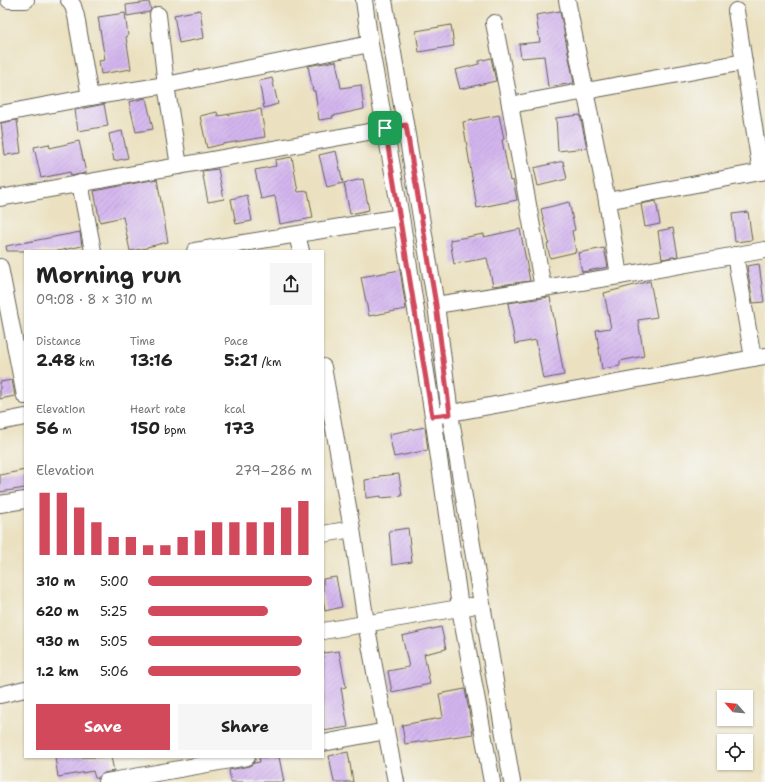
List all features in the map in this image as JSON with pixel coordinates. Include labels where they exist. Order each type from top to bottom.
[{"type":"street","points":[[9,0],[26,0]]},
{"type":"street","points":[[69,0],[71,1],[75,11],[90,97]]},
{"type":"street","points":[[364,0],[370,44],[401,217],[460,607],[492,782]]},
{"type":"street","points":[[384,0],[436,305],[450,414],[512,782]]},
{"type":"street","points":[[567,0],[607,201],[619,276]]},
{"type":"street","points":[[607,201],[763,172],[736,11]]},
{"type":"street","points":[[158,15],[166,85],[179,166]]},
{"type":"street","points":[[494,23],[543,288]]},
{"type":"street","points":[[0,114],[90,97],[166,85],[370,44]]},
{"type":"street","points":[[510,105],[744,62]]},
{"type":"street","points":[[0,198],[406,125]]},
{"type":"street","points":[[80,183],[93,250]]},
{"type":"street","points":[[201,250],[401,217]]},
{"type":"street","points":[[297,235],[301,250]]},
{"type":"street","points":[[436,305],[619,276],[765,250]]},
{"type":"street","points":[[432,416],[450,414],[759,357],[735,255]]},
{"type":"street","points":[[1,276],[24,391]]},
{"type":"street","points":[[324,379],[329,441],[352,528],[366,623],[396,782]]},
{"type":"street","points":[[0,422],[24,417]]},
{"type":"street","points":[[0,504],[24,500]]},
{"type":"street","points":[[324,534],[352,528]]},
{"type":"street","points":[[324,631],[482,604]]},
{"type":"street","points":[[0,694],[24,689]]},
{"type":"street","points":[[324,743],[386,731]]},
{"type":"street","points":[[106,782],[241,758]]},
{"type":"building","points":[[149,2],[151,10],[149,12],[127,16],[126,5]]},
{"type":"building","points":[[200,10],[204,38],[179,43],[174,15]]},
{"type":"building","points":[[560,11],[574,83],[548,87],[544,56],[521,58],[519,44],[540,42],[536,15]]},
{"type":"building","points":[[125,13],[128,36],[126,37],[131,69],[101,74],[99,61],[105,60],[98,17]]},
{"type":"building","points":[[451,25],[454,46],[419,52],[416,31]]},
{"type":"building","points":[[491,58],[496,81],[460,89],[455,70],[479,64],[479,61]]},
{"type":"building","points":[[336,61],[341,88],[361,85],[364,109],[332,116],[333,118],[319,120],[315,91],[313,91],[308,66]]},
{"type":"building","points":[[272,78],[278,104],[264,108],[259,81]]},
{"type":"building","points":[[146,98],[153,129],[136,132],[129,102]]},
{"type":"building","points":[[104,104],[108,126],[78,131],[75,110]]},
{"type":"building","points":[[261,109],[265,137],[207,148],[200,116],[217,112],[218,116]]},
{"type":"building","points":[[499,115],[510,181],[513,180],[517,200],[477,208],[463,122]]},
{"type":"building","points":[[580,115],[587,148],[558,151],[556,118]]},
{"type":"building","points":[[17,120],[21,153],[5,155],[1,123]]},
{"type":"building","points":[[122,131],[128,158],[114,161],[109,134]]},
{"type":"building","points":[[79,141],[86,173],[71,176],[70,172],[41,178],[34,147],[49,144],[50,148]]},
{"type":"building","points":[[336,151],[343,183],[327,187],[319,155]]},
{"type":"building","points":[[292,157],[298,192],[308,191],[313,218],[280,224],[275,196],[261,199],[255,170],[276,166],[275,160]]},
{"type":"building","points":[[563,161],[567,179],[538,186],[534,168]]},
{"type":"building","points":[[218,169],[224,199],[208,202],[202,171]]},
{"type":"building","points":[[157,179],[168,242],[147,248],[130,250],[123,217],[100,222],[94,191]]},
{"type":"building","points":[[363,179],[369,210],[350,214],[344,183]]},
{"type":"building","points":[[247,195],[252,221],[236,224],[231,199]]},
{"type":"building","points":[[656,201],[660,224],[645,227],[641,204]]},
{"type":"building","points":[[569,202],[575,230],[572,231],[576,252],[550,258],[547,244],[549,243],[541,209]]},
{"type":"building","points":[[748,212],[752,240],[735,242],[732,214]]},
{"type":"building","points":[[673,228],[678,256],[662,259],[658,231]]},
{"type":"building","points":[[520,229],[530,281],[493,286],[487,258],[454,264],[450,240],[484,234],[484,237]]},
{"type":"building","points":[[80,232],[82,246],[63,250],[7,251],[6,246]]},
{"type":"building","points":[[604,248],[608,267],[582,272],[578,253]]},
{"type":"building","points":[[759,264],[764,302],[753,303],[747,266]]},
{"type":"building","points":[[400,270],[406,309],[369,316],[361,277]]},
{"type":"building","points":[[650,281],[657,317],[638,320],[644,356],[620,361],[620,366],[602,369],[596,330],[611,328],[604,293]]},
{"type":"building","points":[[550,297],[564,375],[543,379],[536,340],[515,344],[508,303]]},
{"type":"building","points":[[12,380],[15,396],[0,399],[0,382]]},
{"type":"building","points":[[425,427],[428,450],[394,457],[389,434]]},
{"type":"building","points":[[24,470],[24,488],[0,492],[0,475]]},
{"type":"building","points":[[399,474],[402,496],[366,498],[365,480],[379,478],[379,476]]},
{"type":"building","points":[[408,528],[412,562],[392,565],[389,531]]},
{"type":"building","points":[[336,577],[342,607],[325,611],[324,579]]},
{"type":"building","points":[[441,627],[446,649],[424,654],[430,684],[392,692],[388,671],[409,667],[402,636]]},
{"type":"building","points":[[339,651],[346,687],[341,688],[348,727],[324,731],[324,653]]},
{"type":"building","points":[[465,689],[473,734],[405,744],[402,725],[443,717],[439,694]]},
{"type":"building","points":[[348,752],[353,782],[334,782],[329,756]]},
{"type":"building","points":[[55,758],[111,758],[114,771],[104,773],[98,778],[95,778],[93,771],[58,777]]},
{"type":"building","points":[[259,758],[279,758],[284,782],[231,782],[229,770],[260,762]]},
{"type":"route","points":[[406,125],[436,305],[450,414],[432,416],[401,217],[385,128],[406,125]]}]
